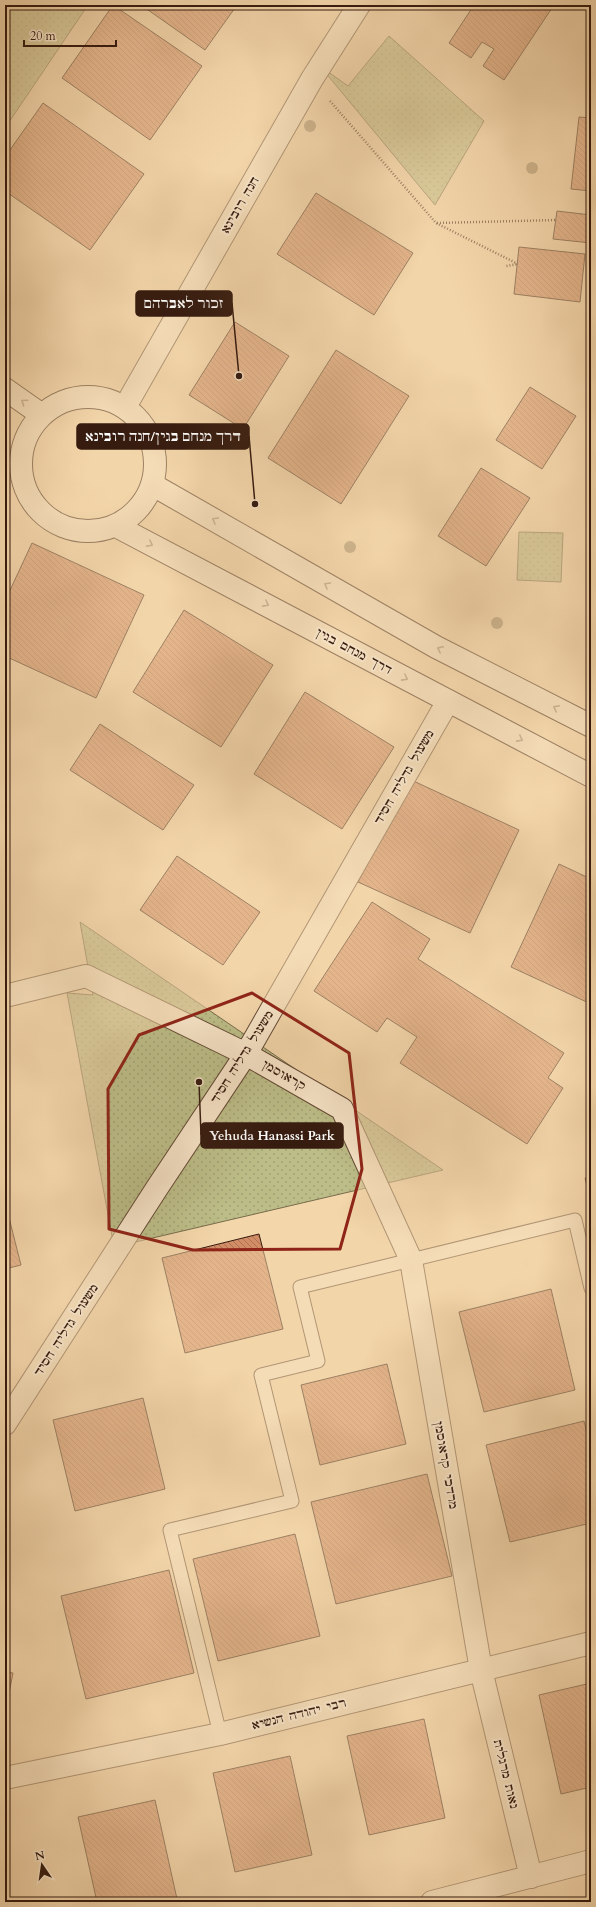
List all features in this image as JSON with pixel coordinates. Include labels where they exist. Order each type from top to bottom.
[{"type":"street","name":"חנה רובינא","points":[[125,407],[312,79],[359,5]]},
{"type":"street","points":[[5,389],[42,415]]},
{"type":"street","points":[[80,397],[103,399],[125,407],[142,423],[153,443],[156,467],[153,485],[145,501],[132,515],[116,526],[97,531],[77,531],[59,525],[42,514],[31,500],[13,459],[23,446],[30,429],[42,415],[58,404],[80,397]]},
{"type":"street","points":[[153,485],[436,647],[591,726]]},
{"type":"street","name":"דרך מנחם בגין","points":[[116,526],[591,776]]},
{"type":"street","name":"משעול גדליה חסיד","points":[[5,1424],[157,1188],[246,1054],[448,701]]},
{"type":"street","name":"קראוסמן","points":[[5,996],[86,976],[246,1054],[342,1109],[411,1260]]},
{"type":"street","name":"מרדכי קראוסמן","points":[[411,1260],[481,1670]]},
{"type":"street","name":"רבי יהודה הנשיא","points":[[5,1778],[220,1734],[591,1643]]},
{"type":"street","name":"נאות מרגלית","points":[[481,1670],[531,1877]]},
{"type":"street","points":[[432,1902],[591,1861]]},
{"type":"lane","points":[[220,1734],[170,1530],[292,1501],[261,1375],[318,1361],[300,1287],[574,1220],[591,1288]]},
{"type":"path","points":[[312,79],[436,223],[518,264],[506,266]]},
{"type":"path","points":[[436,223],[556,220]]},
{"type":"highlighted area","points":[[252,993],[349,1053],[362,1169],[340,1249],[193,1250],[109,1229],[108,1089],[139,1035]]},
{"type":"green space","points":[[5,5],[88,5],[5,128]]},
{"type":"green space","points":[[389,36],[484,121],[435,205],[320,66],[348,86]]},
{"type":"green space","points":[[519,532],[563,533],[561,582],[517,580]]},
{"type":"green space","points":[[80,922],[443,1170],[114,1247],[67,993],[93,995]]},
{"type":"building","points":[[113,5],[202,66],[150,140],[62,78]]},
{"type":"building","points":[[141,5],[237,5],[205,50]]},
{"type":"building","points":[[474,5],[554,5],[504,80],[483,66],[494,49],[482,42],[471,58],[449,43]]},
{"type":"building","points":[[43,103],[144,174],[90,250],[5,191],[5,157]]},
{"type":"building","points":[[579,117],[591,118],[591,191],[571,189]]},
{"type":"building","points":[[316,193],[413,253],[374,315],[277,254]]},
{"type":"building","points":[[557,211],[591,215],[591,243],[553,239]]},
{"type":"building","points":[[519,247],[585,254],[580,302],[514,294]]},
{"type":"building","points":[[235,322],[289,356],[243,429],[189,395]]},
{"type":"building","points":[[336,350],[409,396],[341,504],[268,458]]},
{"type":"building","points":[[530,387],[576,416],[542,469],[496,440]]},
{"type":"building","points":[[481,468],[530,498],[486,566],[438,536]]},
{"type":"building","points":[[32,543],[144,595],[96,698],[5,656],[5,601]]},
{"type":"building","points":[[184,610],[273,665],[221,747],[133,692]]},
{"type":"building","points":[[305,692],[394,747],[342,829],[254,774]]},
{"type":"building","points":[[100,724],[194,785],[163,830],[70,770]]},
{"type":"building","points":[[407,778],[519,830],[470,933],[358,882]]},
{"type":"building","points":[[177,856],[260,912],[223,965],[140,910]]},
{"type":"building","points":[[559,864],[591,879],[591,1004],[511,967]]},
{"type":"building","points":[[372,902],[430,939],[418,959],[564,1053],[548,1078],[563,1088],[527,1144],[400,1063],[417,1037],[387,1018],[377,1032],[314,991]]},
{"type":"building","points":[[591,1177],[591,1203],[585,1178]]},
{"type":"building","points":[[5,1202],[21,1265],[5,1269]]},
{"type":"building","points":[[259,1234],[283,1329],[185,1353],[162,1258]]},
{"type":"building","points":[[551,1289],[575,1390],[484,1412],[459,1312]]},
{"type":"building","points":[[387,1364],[406,1444],[320,1465],[301,1385]]},
{"type":"building","points":[[143,1398],[165,1489],[75,1511],[53,1420]]},
{"type":"building","points":[[584,1421],[591,1450],[591,1523],[510,1542],[486,1445]]},
{"type":"building","points":[[427,1474],[452,1576],[336,1604],[311,1502]]},
{"type":"building","points":[[295,1534],[320,1636],[218,1661],[193,1559]]},
{"type":"building","points":[[169,1570],[194,1673],[86,1699],[61,1596]]},
{"type":"building","points":[[5,1672],[13,1673],[5,1713]]},
{"type":"building","points":[[591,1683],[591,1787],[561,1794],[539,1695]]},
{"type":"building","points":[[424,1719],[445,1818],[369,1835],[347,1736]]},
{"type":"building","points":[[290,1756],[312,1855],[235,1872],[213,1773]]},
{"type":"building","points":[[155,1800],[177,1899],[161,1902],[97,1902],[78,1817]]},
{"type":"place","name":"זכור לאברהם","points":[[239,376]]},
{"type":"place","name":"דרך מנחם בגין/חנה רובינא","points":[[255,504]]},
{"type":"place","name":"Yehuda Hanassi Park","points":[[199,1082]]}]
